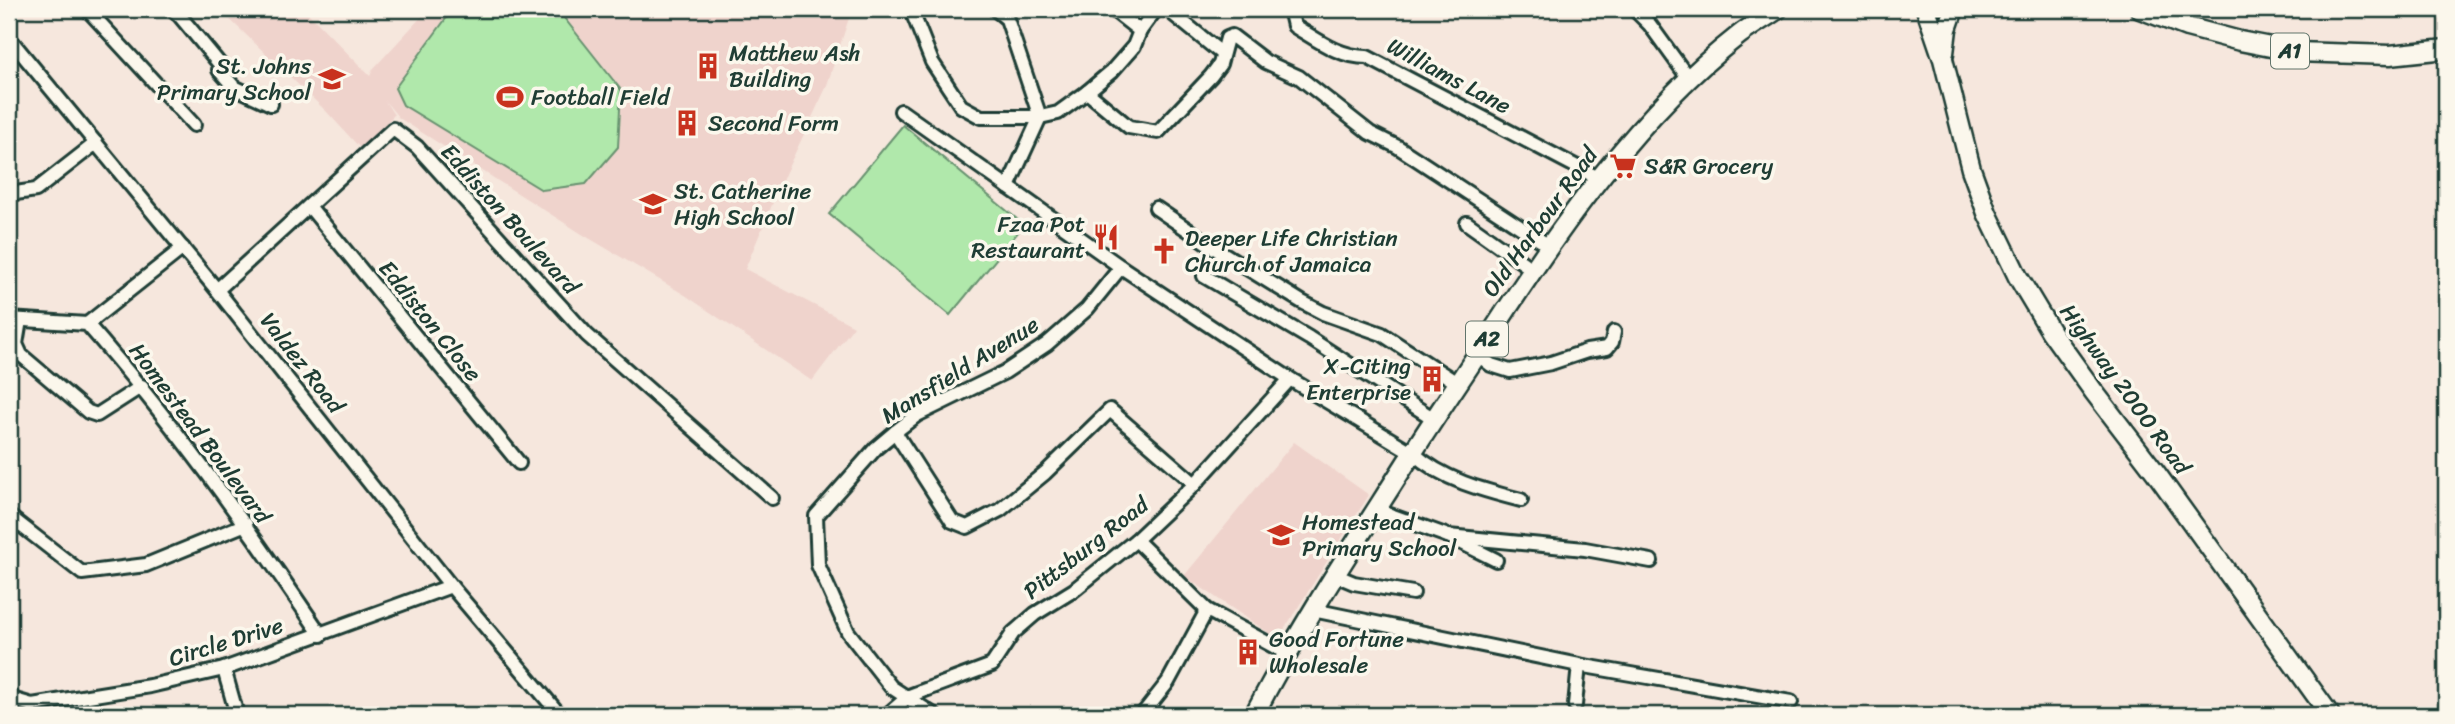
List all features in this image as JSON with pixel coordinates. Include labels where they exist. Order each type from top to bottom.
[{"type":"main road","name":"Old Harbour Road","points":[[1254,715],[1286,653],[1376,509],[1549,246],[1628,144],[1689,79],[1739,35],[1778,9]]},
{"type":"main road","name":"Highway 2000 Road","points":[[1926,9],[1943,59],[1971,169],[1987,213],[2018,277],[2051,332],[2330,715]]},
{"type":"main road","name":"Highway 2000 Road","points":[[1943,59],[1947,29],[1954,9]]},
{"type":"main road","name":"A1","points":[[2140,9],[2187,27],[2296,52],[2390,55],[2446,49]]},
{"type":"street","points":[[87,9],[194,125]]},
{"type":"street","points":[[171,9],[222,67],[219,70],[234,87],[271,104]]},
{"type":"street","points":[[911,9],[932,62],[961,106],[981,117],[1040,117],[1058,113],[1112,71],[1134,46],[1140,31],[1156,9]]},
{"type":"street","points":[[995,9],[1007,19],[1040,117],[1009,187]]},
{"type":"street","points":[[1112,9],[1140,31]]},
{"type":"street","points":[[1167,9],[1221,53]]},
{"type":"street","name":"Williams Lane","points":[[1290,9],[1293,26],[1336,51],[1350,57],[1367,57],[1600,179]]},
{"type":"street","points":[[1634,9],[1650,25],[1689,79]]},
{"type":"street","points":[[1087,92],[1129,127],[1158,132],[1211,76],[1220,64],[1227,37],[1232,36],[1266,62],[1299,77],[1370,133],[1398,147],[1549,246]]},
{"type":"street","name":"Valdez Road","points":[[9,38],[217,290],[451,586],[560,715]]},
{"type":"street","points":[[901,111],[1121,267],[1290,379],[1413,453],[1427,466],[1473,487],[1521,500]]},
{"type":"street","name":"Eddiston Boulevard","points":[[217,290],[393,129],[417,147],[587,335],[772,498]]},
{"type":"street","points":[[9,194],[36,191],[96,143]]},
{"type":"street","name":"Eddiston Close","points":[[309,206],[519,463]]},
{"type":"street","points":[[1156,208],[1302,302],[1323,313],[1382,334],[1457,383]]},
{"type":"street","points":[[1467,223],[1533,270]]},
{"type":"street","points":[[142,386],[97,415],[88,412],[21,355],[16,344],[14,319],[88,324],[183,248]]},
{"type":"street","name":"Mansfield Avenue","points":[[934,715],[909,696],[891,687],[848,632],[818,565],[816,516],[876,448],[895,432],[918,415],[1005,372],[1047,344],[1087,309],[1121,267]]},
{"type":"street","points":[[1204,276],[1309,338],[1434,419]]},
{"type":"street","name":"Homestead Boulevard","points":[[88,324],[142,386],[246,524],[321,635]]},
{"type":"street","points":[[1477,354],[1491,365],[1510,371],[1607,348],[1615,332]]},
{"type":"street","name":"Pittsburg Road","points":[[887,715],[909,696],[992,664],[1013,633],[1035,614],[1074,590],[1136,540],[1195,484],[1290,379]]},
{"type":"street","points":[[895,432],[952,521],[967,527],[1000,510],[1110,411],[1195,484]]},
{"type":"street","points":[[1376,509],[1448,536],[1496,560]]},
{"type":"street","points":[[9,516],[82,573],[146,565],[246,524]]},
{"type":"street","points":[[1448,536],[1585,549],[1651,561]]},
{"type":"street","points":[[1136,540],[1207,610],[1286,653]]},
{"type":"street","points":[[1335,575],[1354,583],[1413,593]]},
{"type":"street","name":"Circle Drive","points":[[9,694],[15,700],[32,705],[150,686],[224,669],[451,586]]},
{"type":"street","points":[[1142,715],[1168,682],[1207,610]]},
{"type":"street","points":[[1313,610],[1579,666],[1791,702]]},
{"type":"street","points":[[1575,705],[1579,666]]},
{"type":"street","points":[[224,669],[237,715]]},
{"type":"shaded area","name":"St. Catherine High School","points":[[219,9],[304,9],[370,76],[373,69],[426,9],[852,9],[826,88],[785,174],[745,269],[854,326],[812,381],[685,295],[582,234],[399,118],[385,101],[394,115],[361,149],[326,111]]},
{"type":"shaded area","name":"Homestead Primary School","points":[[1294,442],[1369,495],[1278,639],[1184,576]]},
{"type":"green space","name":"Football Field","points":[[453,9],[557,9],[621,90],[618,147],[586,184],[542,190],[403,105],[395,88]]},
{"type":"green space","points":[[903,125],[1024,225],[950,315],[829,214]]},
{"type":"place","name":"Matthew Ash Building","points":[[708,66]]},
{"type":"place","name":"St. Johns Primary School","points":[[332,79]]},
{"type":"place","name":"Football Field","points":[[510,97]]},
{"type":"place","name":"Second Form","points":[[687,123]]},
{"type":"place","name":"S&R Grocery","points":[[1623,166]]},
{"type":"place","name":"St. Catherine High School","points":[[653,204]]},
{"type":"place","name":"Fzaa Pot Restaurant","points":[[1106,237]]},
{"type":"place","name":"Deeper Life Christian Church of Jamaica","points":[[1164,251]]},
{"type":"place","name":"X-Citing Enterprise","points":[[1432,379]]},
{"type":"place","name":"Homestead Primary School","points":[[1281,535]]},
{"type":"place","name":"Good Fortune Wholesale","points":[[1248,652]]}]
